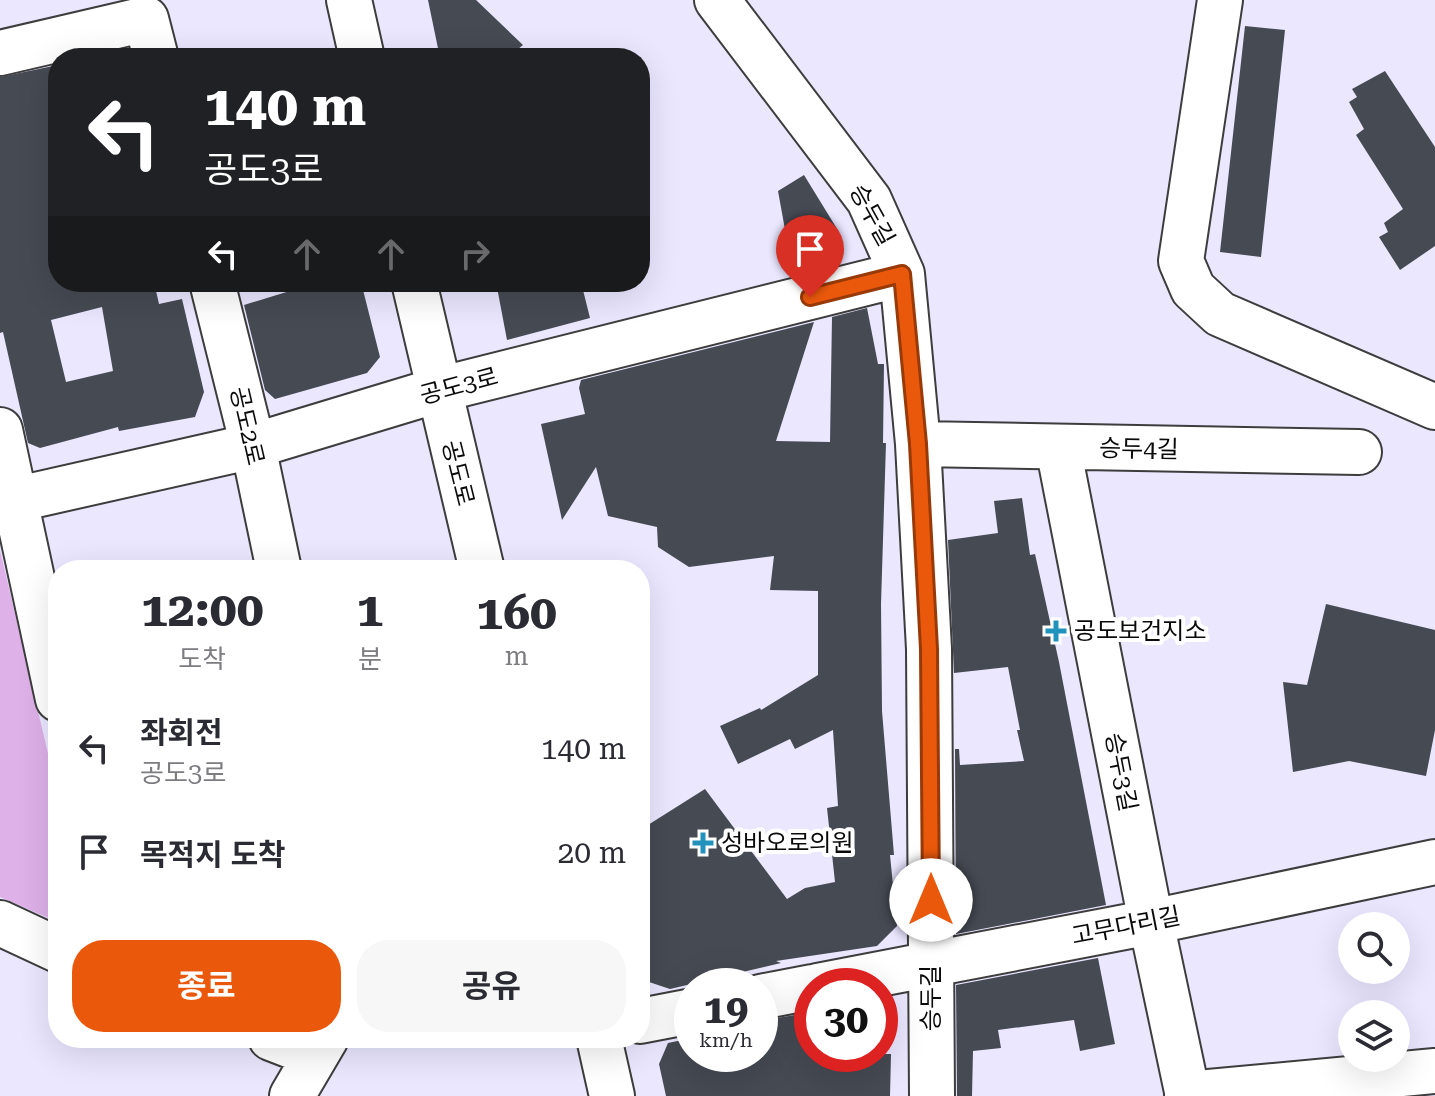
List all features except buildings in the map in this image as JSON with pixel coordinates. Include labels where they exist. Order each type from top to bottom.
[{"type":"street","points":[[349,0],[360,48]]},
{"type":"street","name":"승두길","points":[[717,0],[869,200],[902,274],[918,444],[929,649],[932,1096]]},
{"type":"street","points":[[1220,0],[1181,261],[1193,289],[1220,314],[1435,407]]},
{"type":"street","points":[[0,53],[146,19],[153,48]]},
{"type":"street","name":"공도3로","points":[[8,501],[253,446],[438,390],[902,274]]},
{"type":"street","name":"공도2로","points":[[214,292],[253,446],[277,560]]},
{"type":"street","name":"공도로","points":[[416,292],[480,560]]},
{"type":"street","points":[[0,430],[8,501],[48,659]]},
{"type":"street","name":"승두4길","points":[[918,444],[1359,452]]},
{"type":"street","name":"승두3길","points":[[1058,447],[1188,1095]]},
{"type":"street","name":"고무다리길","points":[[898,970],[1151,922],[1435,862]]},
{"type":"street","points":[[0,923],[48,945]]},
{"type":"street","points":[[650,1019],[674,1014]]},
{"type":"street","points":[[292,1096],[320,1048]]},
{"type":"street","points":[[601,1048],[612,1096]]},
{"type":"street","points":[[1188,1095],[1435,1071]]},
{"type":"shaded area","points":[[0,550],[48,754],[48,918],[0,897]]},
{"type":"place","name":"공도보건지소","points":[[1056,631]]},
{"type":"place","name":"성바오로의원","points":[[703,843]]},
{"type":"route","points":[[810,297],[902,274],[918,444],[929,649],[931,900]]}]
